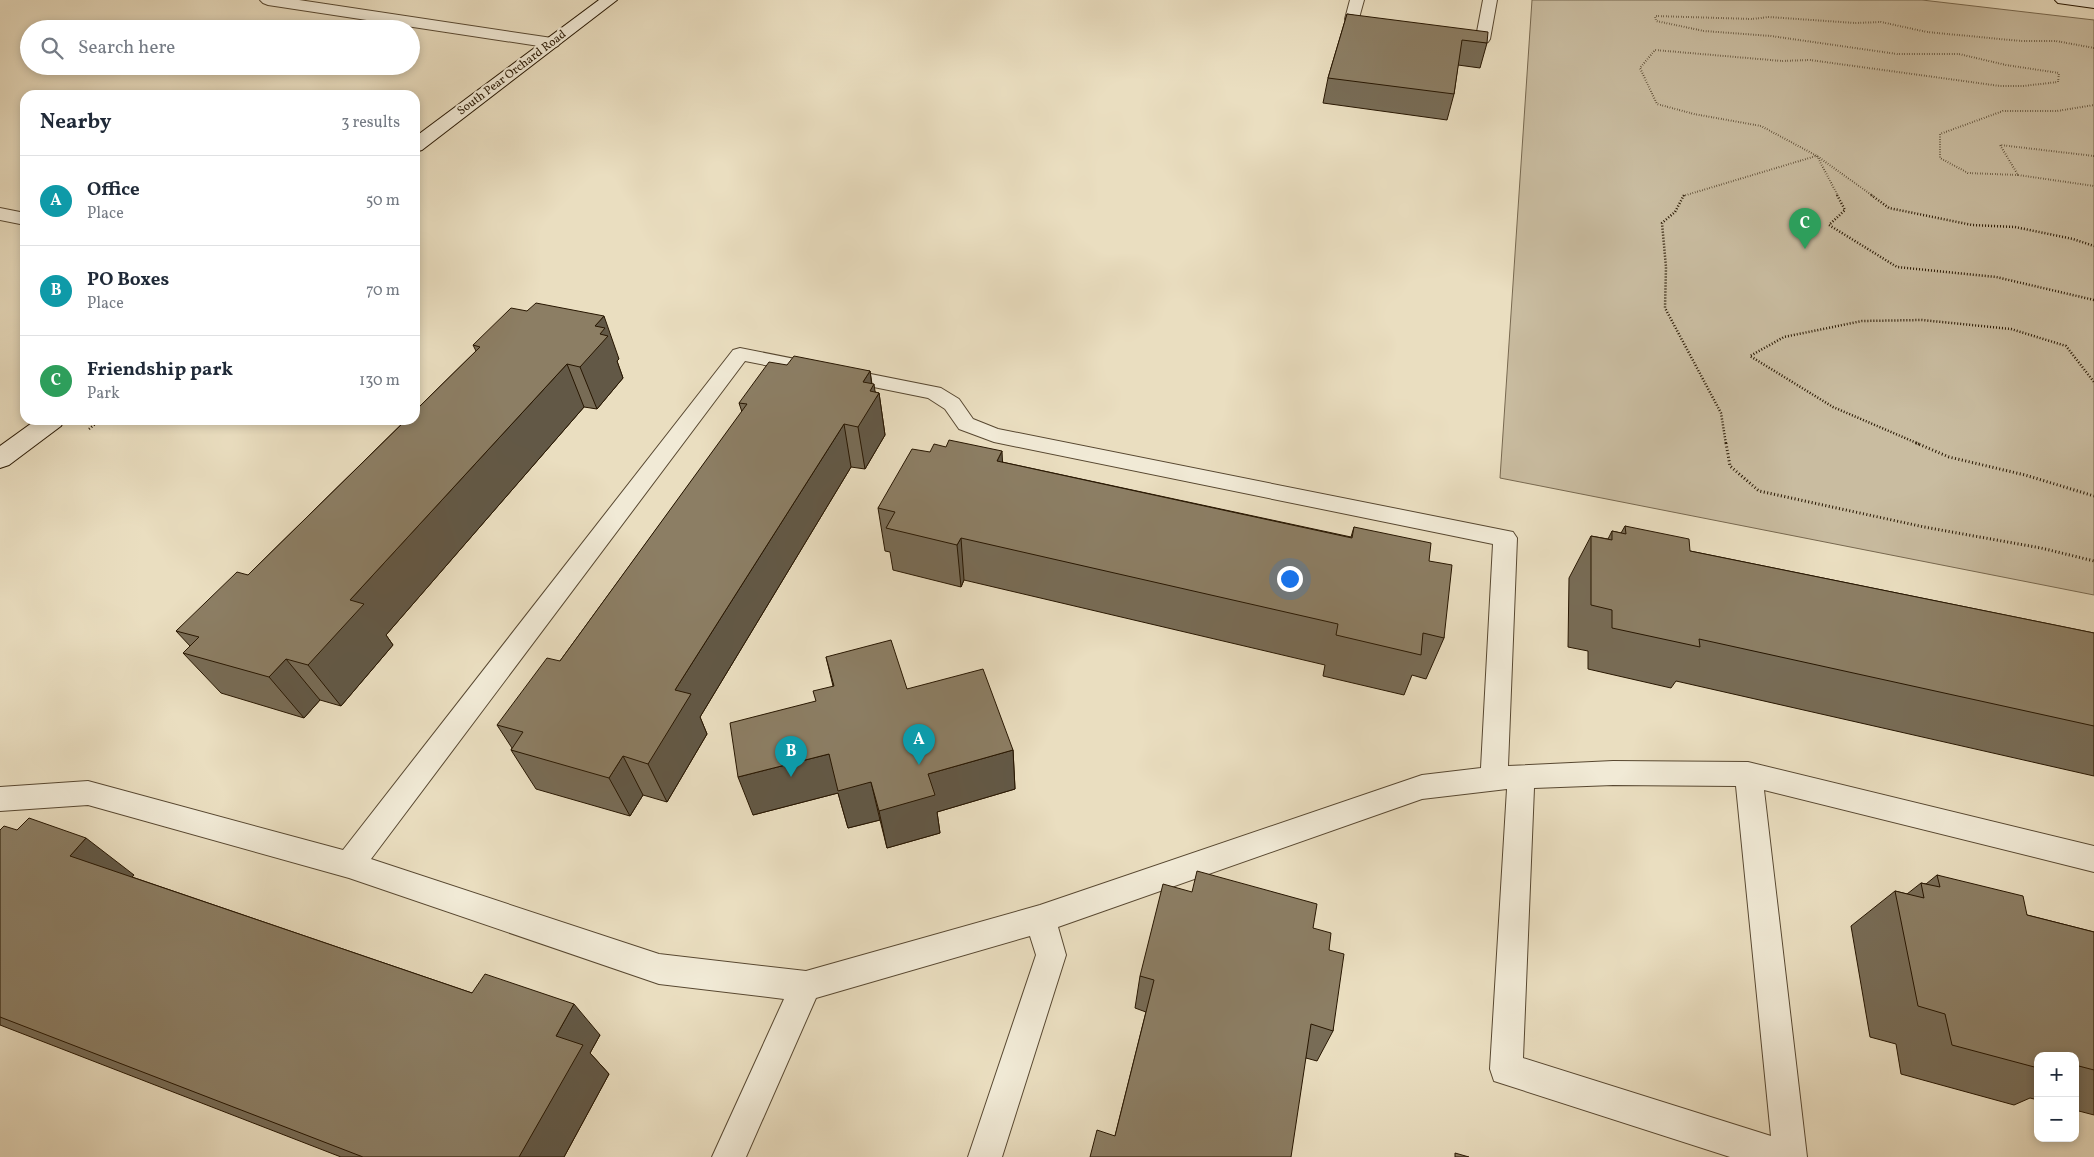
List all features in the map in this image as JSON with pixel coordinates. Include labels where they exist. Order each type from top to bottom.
[{"type":"street","points":[[268,0],[400,20]]},
{"type":"street","name":"South Pear Orchard Road","points":[[420,142],[609,0]]},
{"type":"street","points":[[2063,0],[2094,4]]},
{"type":"street","points":[[420,23],[552,43]]},
{"type":"street","points":[[0,214],[20,218]]},
{"type":"street","points":[[0,459],[45,425]]},
{"type":"lane","points":[[1357,0],[1352,20],[1367,35],[1378,36]]},
{"type":"lane","points":[[1450,46],[1459,47],[1483,39],[1490,0]]},
{"type":"lane","points":[[349,865],[740,354],[934,393],[952,404],[966,424],[994,435],[1505,538],[1507,777],[1506,1069],[1784,1157]]},
{"type":"lane","points":[[0,800],[88,793],[349,865],[659,969],[806,986],[1040,919],[1422,787],[1507,777],[1613,773],[1748,774],[2094,859]]},
{"type":"lane","points":[[1748,774],[1790,1157]]},
{"type":"lane","points":[[985,1157],[1051,954],[1040,919]]},
{"type":"lane","points":[[728,1157],[806,986]]},
{"type":"path","points":[[2094,48],[2056,41],[2021,41],[1927,32],[1882,22],[1855,23],[1769,17],[1752,19],[1656,16],[1656,20],[1704,31],[1771,36],[1897,54],[1959,54],[2006,65],[2059,73],[2058,82],[2023,86],[2000,86],[1810,60],[1782,61],[1655,50],[1640,68],[1657,104],[1694,114],[1761,126],[1817,156],[1889,208],[1972,224],[2015,227],[2073,239],[2094,246]]},
{"type":"path","points":[[2094,105],[2057,111],[2003,110],[1940,134],[1940,158],[1968,173],[2018,174],[2094,186]]},
{"type":"path","points":[[2018,174],[2000,145],[2094,156]]},
{"type":"path","points":[[1817,156],[1845,210],[1829,225],[1897,267],[1996,277],[2094,300]]},
{"type":"path","points":[[1817,156],[1684,194],[1674,212],[1662,223],[1666,267],[1665,308],[1720,413],[1730,466],[1759,490],[1924,527],[2041,548],[2094,561]]},
{"type":"path","points":[[2094,382],[2066,346],[2011,329],[1922,320],[1862,321],[1784,337],[1750,356],[1833,407],[1949,457],[2025,475],[2094,496]]},
{"type":"shaded area","points":[[1532,0],[1922,0],[2094,20],[2094,595],[1500,478]]},
{"type":"building","points":[[1347,14],[1488,32],[1487,43],[1462,40],[1454,94],[1328,78]]},
{"type":"building","points":[[536,303],[604,316],[595,326],[605,328],[600,334],[608,336],[580,367],[567,364],[350,600],[364,604],[308,665],[286,659],[269,677],[183,653],[199,637],[176,631],[237,572],[248,575],[401,425],[420,425],[420,406],[480,347],[473,345],[511,308],[527,311]]},
{"type":"building","points":[[794,356],[870,371],[863,382],[874,384],[870,391],[879,393],[858,427],[844,424],[675,690],[691,694],[648,764],[623,756],[609,778],[511,750],[523,732],[497,725],[547,658],[560,661],[747,404],[739,403],[769,362],[787,365]]},
{"type":"building","points":[[949,440],[1002,451],[997,461],[1352,538],[1354,527],[1431,543],[1429,561],[1452,565],[1444,638],[1423,633],[1421,655],[1336,635],[1338,624],[961,538],[957,545],[886,528],[895,512],[878,508],[912,449],[930,452],[934,444],[946,447]]},
{"type":"building","points":[[1625,526],[1689,539],[1690,551],[2094,633],[2094,726],[1699,639],[1700,647],[1612,628],[1612,610],[1591,605],[1591,536],[1612,540],[1612,531],[1626,534]]},
{"type":"building","points":[[891,640],[907,689],[983,669],[1013,750],[928,774],[935,795],[879,811],[871,782],[838,791],[829,754],[738,777],[730,723],[816,701],[813,691],[834,686],[826,657]]},
{"type":"building","points":[[29,818],[86,838],[70,856],[472,993],[485,974],[574,1004],[556,1036],[583,1045],[519,1157],[363,1157],[0,1017],[0,830],[4,826],[17,830]]},
{"type":"building","points":[[1197,871],[1317,904],[1313,928],[1331,933],[1329,950],[1344,954],[1333,1031],[1311,1024],[1291,1157],[1090,1157],[1097,1130],[1115,1136],[1154,980],[1140,976],[1163,884],[1192,892]]},
{"type":"building","points":[[1937,875],[2023,896],[2027,915],[2094,932],[2094,1070],[2079,1066],[2079,1052],[2034,1052],[2034,1067],[1952,1045],[1945,1014],[1918,1006],[1895,891],[1924,898],[1921,883],[1940,887]]},
{"type":"building","points":[[1455,1153],[1469,1157],[1455,1157]]},
{"type":"place","name":"Friendship park","points":[[1805,249]]},
{"type":"place","name":"Office","points":[[919,765]]},
{"type":"place","name":"PO Boxes","points":[[791,777]]}]
